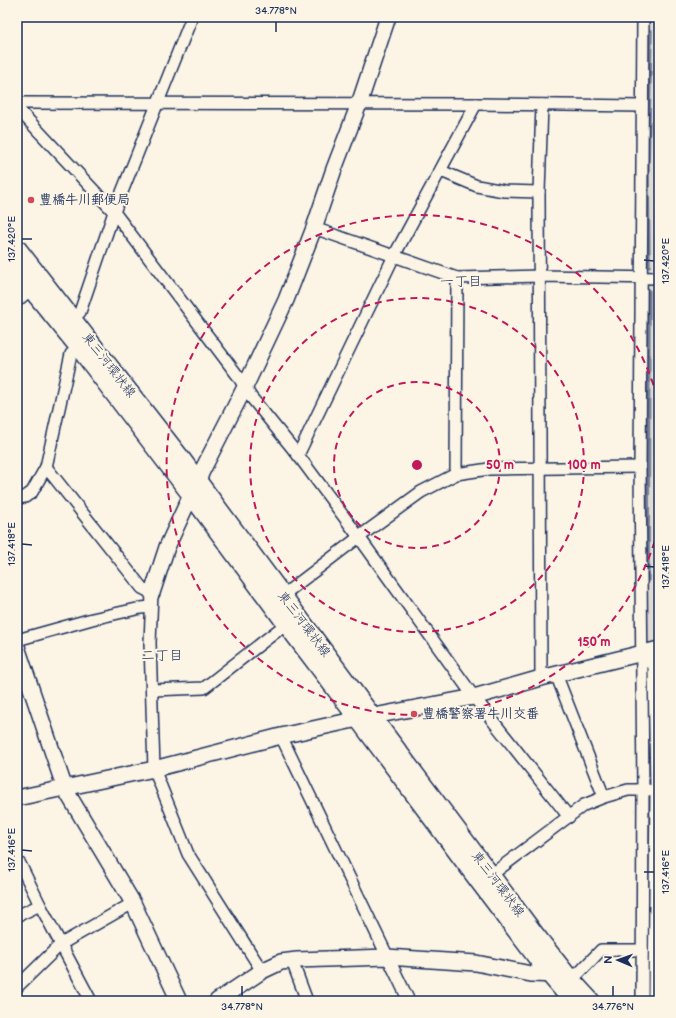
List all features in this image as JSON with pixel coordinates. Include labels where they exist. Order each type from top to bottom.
[{"type":"main road","name":"東三河環状線","points":[[17,248],[73,319],[194,488],[286,624],[365,717]]},
{"type":"main road","name":"東三河環状線","points":[[17,272],[283,595],[365,717],[485,880],[548,974],[572,1001]]},
{"type":"main road","name":"東三河環状線","points":[[485,880],[591,1001]]},
{"type":"street","points":[[73,319],[80,312],[114,212],[192,17]]},
{"type":"street","points":[[262,971],[188,854],[154,769],[151,600],[167,547],[194,488],[245,387],[286,300],[359,104],[388,17]]},
{"type":"street","points":[[642,1001],[643,790],[640,467],[643,17]]},
{"type":"street","points":[[17,103],[476,104],[642,106]]},
{"type":"street","points":[[298,455],[394,256],[476,104]]},
{"type":"street","points":[[540,678],[539,192],[542,105]]},
{"type":"street","points":[[17,108],[114,212],[359,537],[474,696],[569,817]]},
{"type":"street","points":[[441,171],[477,186],[504,191],[539,192]]},
{"type":"street","points":[[314,228],[457,278],[540,276],[659,278]]},
{"type":"street","points":[[456,474],[457,278]]},
{"type":"street","points":[[17,301],[31,289]]},
{"type":"street","points":[[17,498],[25,497],[32,492],[46,467],[71,354],[79,348]]},
{"type":"street","points":[[46,467],[151,600]]},
{"type":"street","points":[[283,595],[421,492],[456,474],[489,469],[540,467],[640,467]]},
{"type":"street","points":[[17,640],[92,619],[141,608],[151,600]]},
{"type":"street","points":[[152,690],[204,688],[286,624]]},
{"type":"street","points":[[17,647],[65,789],[133,903],[179,1001]]},
{"type":"street","points":[[17,798],[154,769],[281,736],[365,717],[474,696],[659,649]]},
{"type":"street","points":[[642,653],[654,666],[657,790],[654,1001]]},
{"type":"street","points":[[556,674],[604,797]]},
{"type":"street","points":[[281,736],[409,1001]]},
{"type":"street","points":[[485,880],[584,805],[628,790],[657,790]]},
{"type":"street","points":[[17,864],[20,864],[91,1001]]},
{"type":"street","points":[[17,987],[61,944],[133,903]]},
{"type":"street","points":[[17,916],[40,904]]},
{"type":"street","points":[[217,1001],[262,971],[282,962],[388,957],[476,963],[531,974],[568,976],[579,973],[601,950],[642,950]]},
{"type":"street","points":[[292,961],[307,1001]]},
{"type":"shaded area","points":[[643,17],[659,17],[659,649],[642,653]]},
{"type":"waterway","points":[[649,266],[648,165],[651,31]]},
{"type":"waterway","points":[[648,580],[649,291]]},
{"type":"place","name":"豊橋牛川郵便局","points":[[31,200]]},
{"type":"place","name":"豊橋警察署牛川交番","points":[[414,714]]},
{"type":"district","name":"一丁目","points":[[461,281]]},
{"type":"district","name":"二丁目","points":[[162,655]]}]
